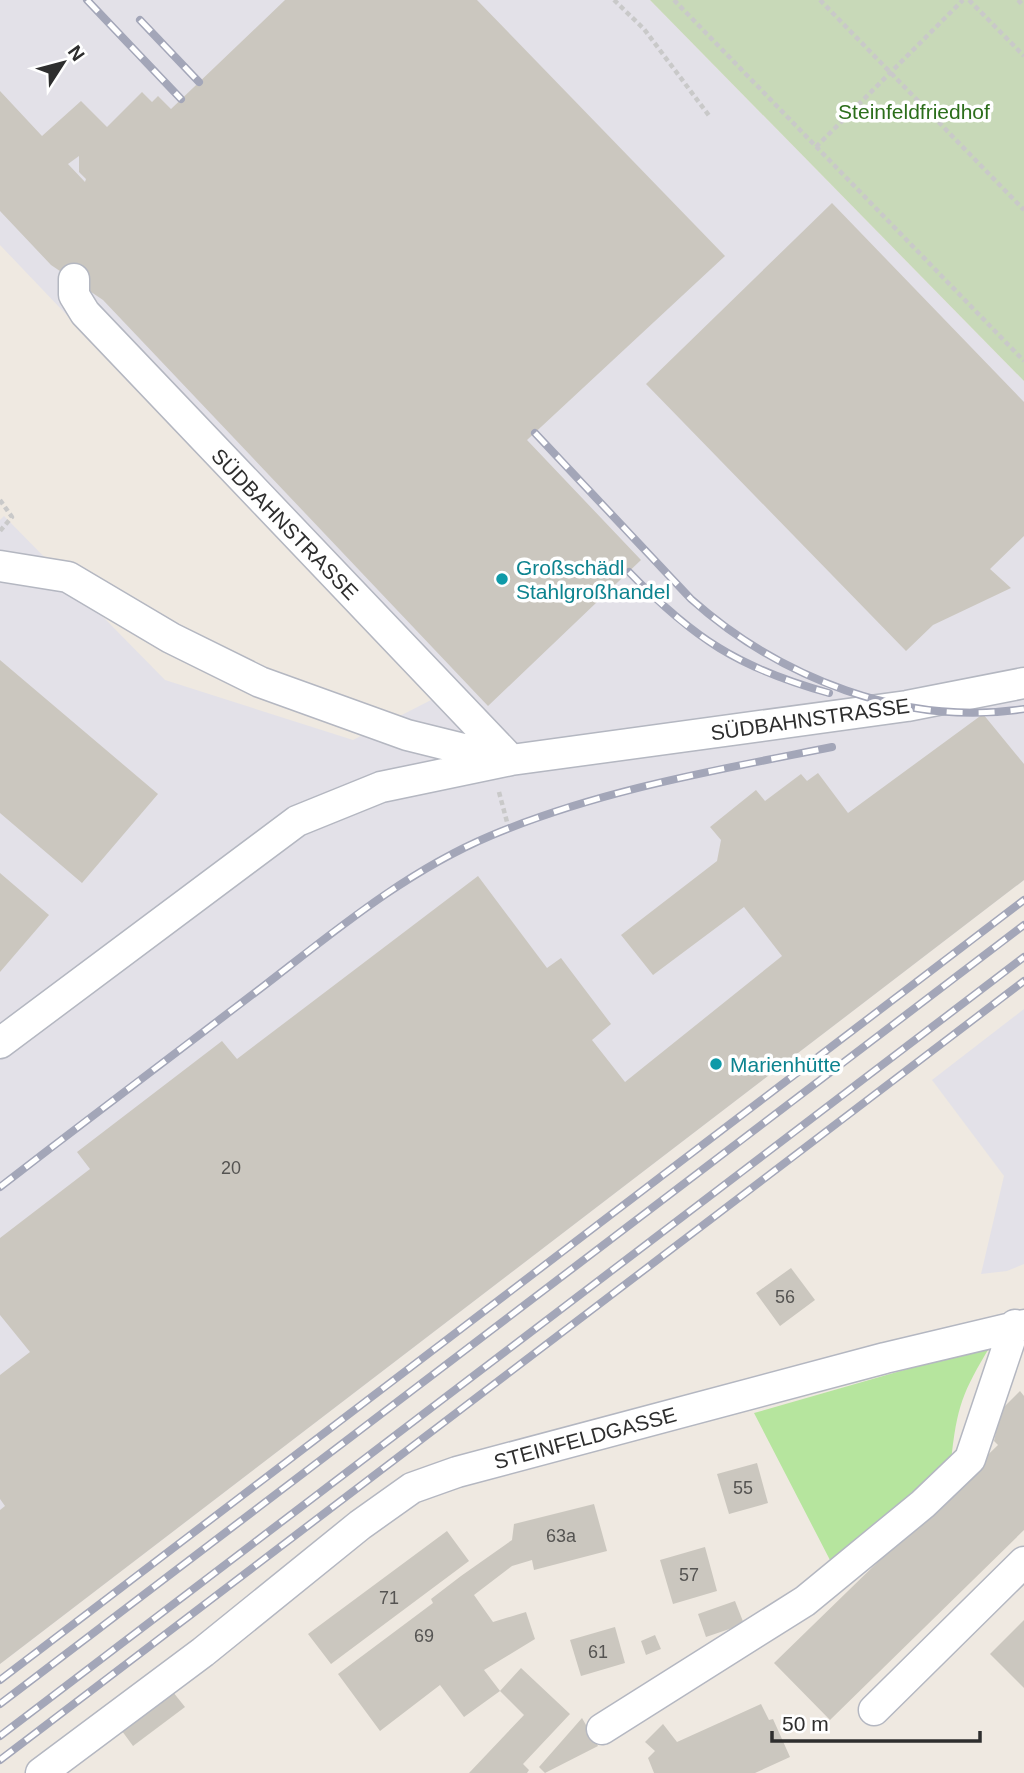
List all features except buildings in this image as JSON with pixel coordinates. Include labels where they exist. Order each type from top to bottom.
[{"type":"street","name":"SÜDBAHNSTRASSE","points":[[74,279],[74,295],[85,313],[512,760]]},
{"type":"street","name":"SÜDBAHNSTRASSE","points":[[0,566],[68,577],[171,638],[260,682],[407,735],[512,760]]},
{"type":"street","name":"SÜDBAHNSTRASSE","points":[[0,1043],[297,821],[381,787],[512,760],[896,708],[1024,682]]},
{"type":"street","name":"STEINFELDGASSE","points":[[41,1773],[203,1652],[360,1525],[412,1488],[457,1472],[1020,1325]]},
{"type":"street","name":"STEINFELDGASSE","points":[[602,1729],[805,1601],[923,1504],[970,1459],[1020,1325]]},
{"type":"street","points":[[874,1710],[1024,1562]]},
{"type":"path","points":[[614,0],[644,29],[710,117]]},
{"type":"path","points":[[674,0],[1024,361]]},
{"type":"path","points":[[820,0],[1024,210]]},
{"type":"path","points":[[816,147],[963,0]]},
{"type":"path","points":[[969,0],[1024,57]]},
{"type":"path","points":[[1018,0],[1024,6]]},
{"type":"path","points":[[0,500],[12,516],[0,531]]},
{"type":"shaded area","points":[[0,0],[650,0],[1024,381],[1024,880],[0,1664],[0,520],[4,516],[165,680],[353,740],[433,699],[0,245]]},
{"type":"shaded area","points":[[1024,1009],[1024,1264],[1007,1271],[981,1274],[1004,1176],[932,1080]]},
{"type":"green space","name":"Steinfeldfriedhof","points":[[650,0],[1024,0],[1024,381]]},
{"type":"green space","points":[[991,1345],[962,1400],[951,1462],[831,1562],[754,1413]]},
{"type":"railway","points":[[87,0],[181,99]]},
{"type":"railway","points":[[140,20],[199,82]]},
{"type":"railway","points":[[535,433],[691,599],[764,652],[804,673],[889,703],[934,711],[979,713],[1024,709]]},
{"type":"railway","points":[[629,572],[675,616],[720,648],[769,673],[829,693]]},
{"type":"railway","points":[[0,1187],[373,903],[459,850],[531,820],[616,794],[702,773],[832,747]]},
{"type":"railway","points":[[0,1680],[1024,900]]},
{"type":"railway","points":[[0,1704],[1024,925]]},
{"type":"railway","points":[[0,1736],[1024,957]]},
{"type":"railway","points":[[0,1760],[1024,981]]},
{"type":"place","name":"Großschädl Stahlgroßhandel","points":[[502,579]]},
{"type":"place","name":"Marienhütte","points":[[716,1064]]}]
